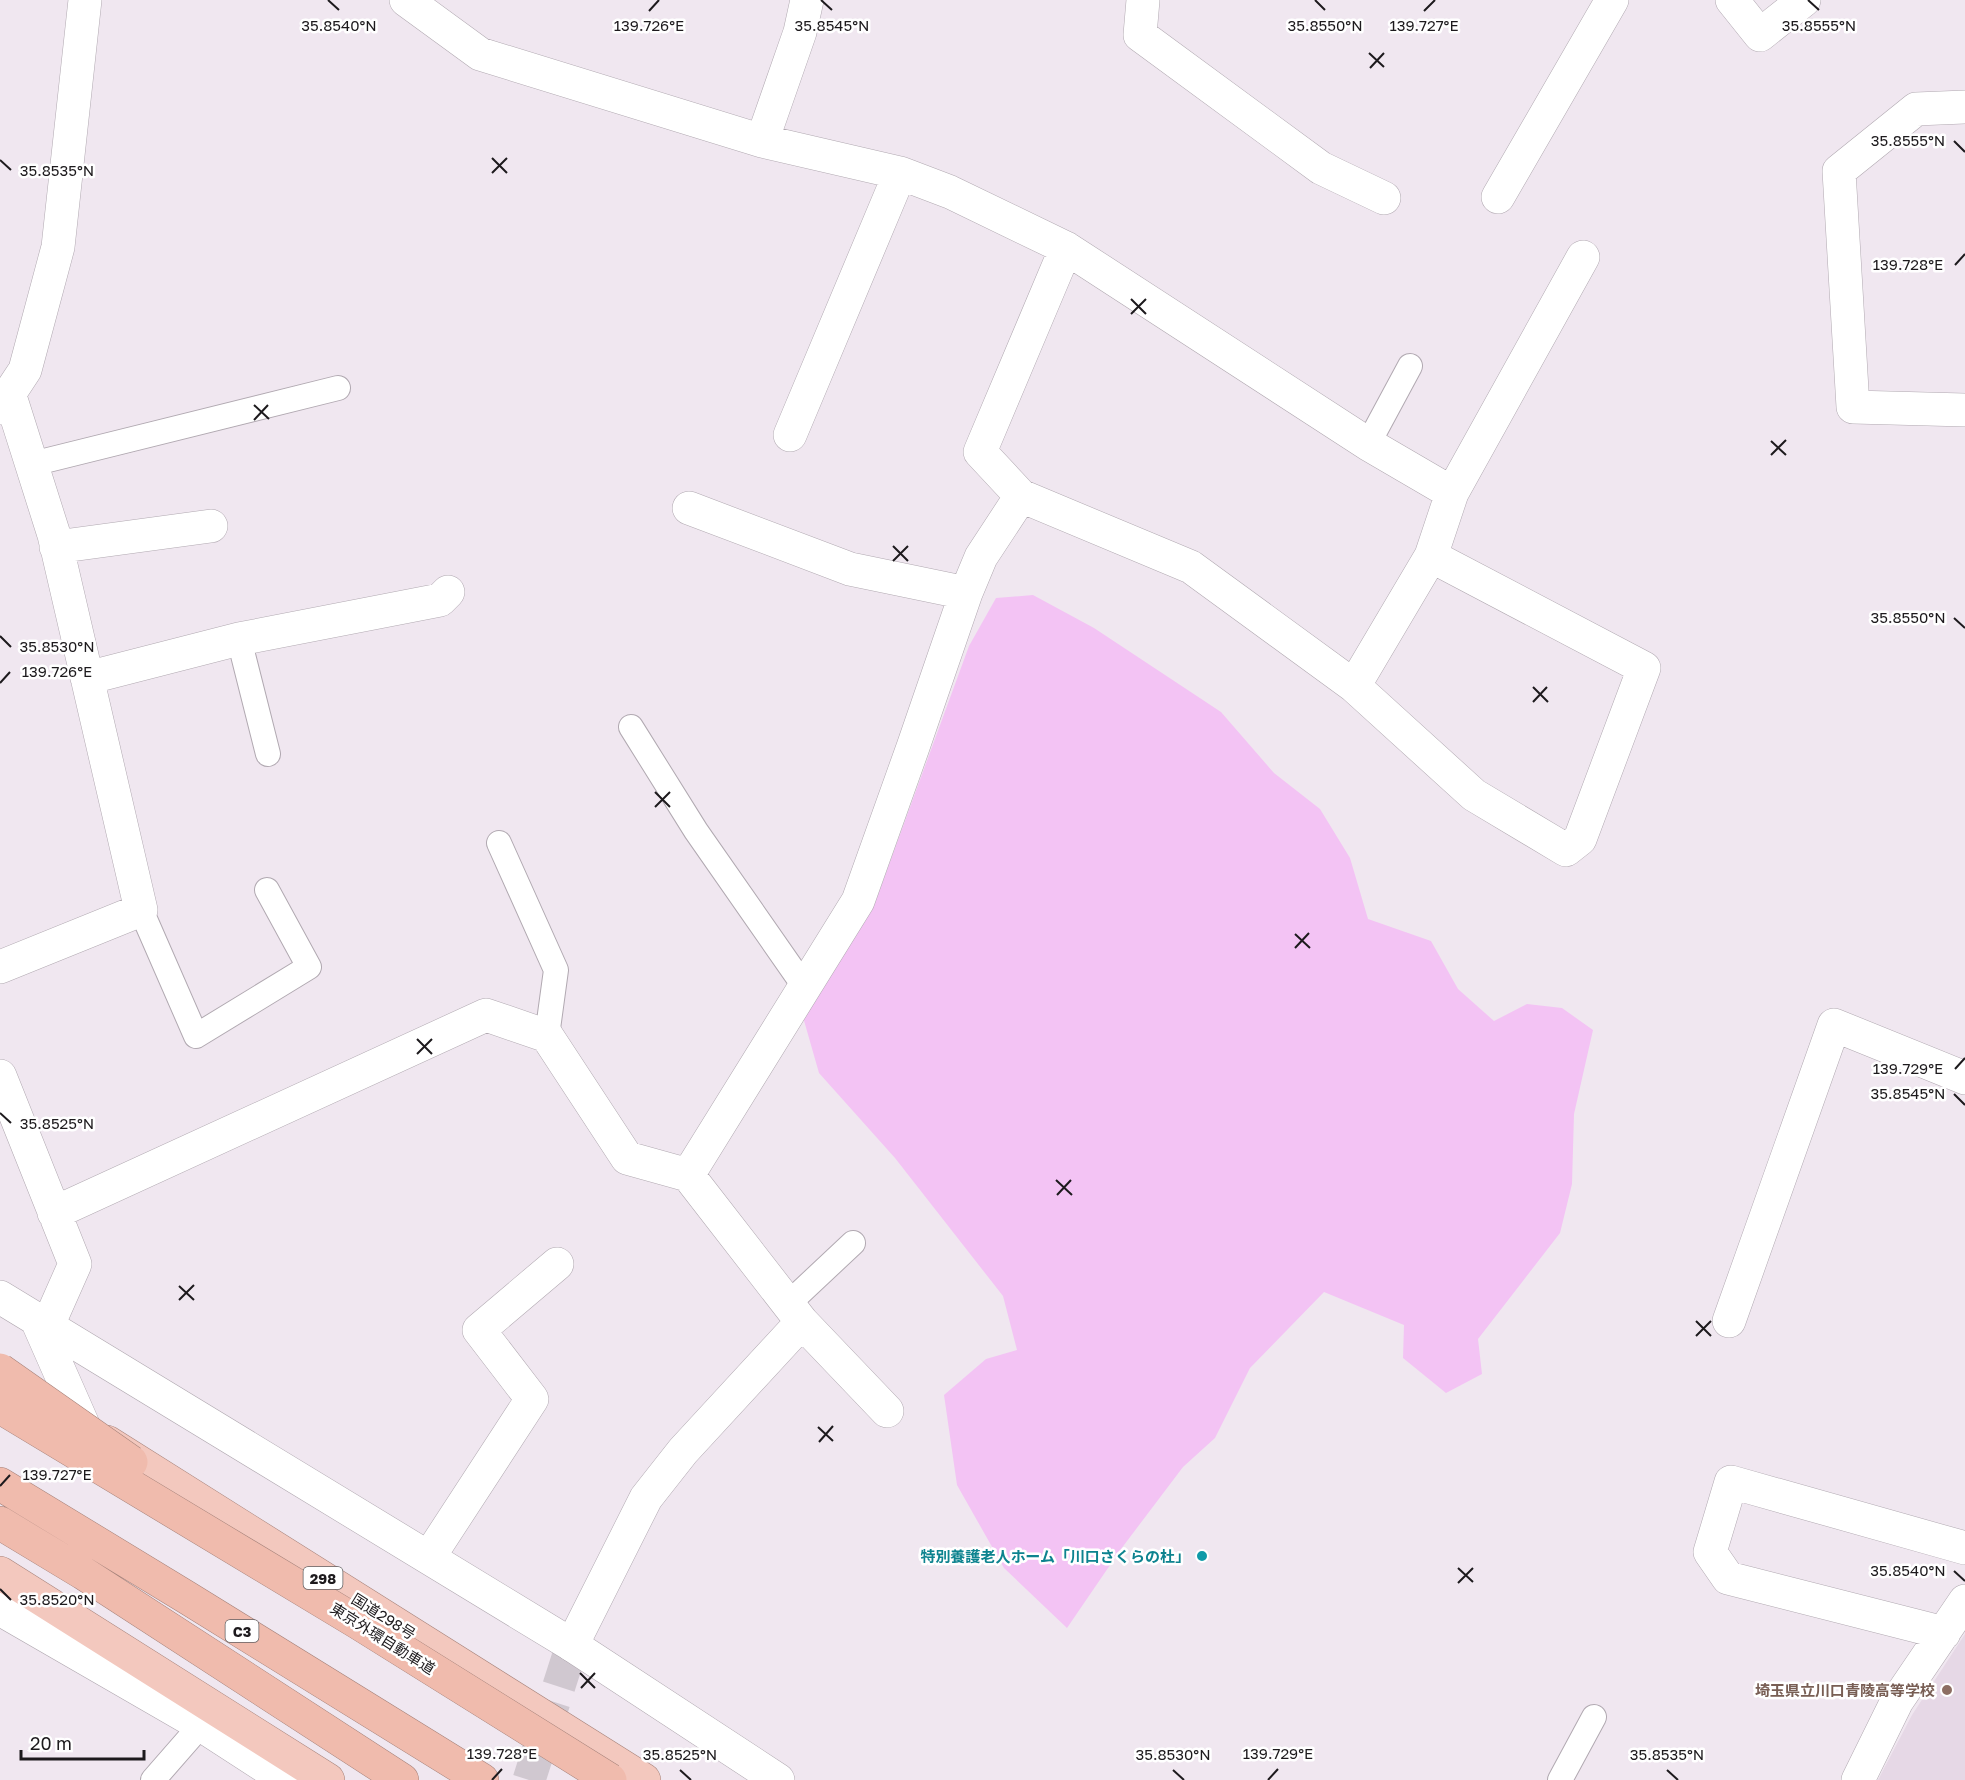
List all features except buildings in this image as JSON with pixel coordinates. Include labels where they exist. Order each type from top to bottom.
[{"type":"highway","points":[[0,1370],[357,1622]]},
{"type":"highway","name":"国道298号","points":[[0,1379],[84,1427],[644,1780]]},
{"type":"highway","name":"東京外環自動車道","points":[[0,1407],[357,1622],[610,1780]]},
{"type":"highway","name":"C3","points":[[0,1484],[482,1780]]},
{"type":"highway","points":[[0,1523],[83,1573],[402,1780]]},
{"type":"highway","points":[[1,1574],[328,1780]]},
{"type":"street","points":[[0,967],[141,910],[56,547],[32,464],[5,400],[24,370],[58,247],[85,0]]},
{"type":"street","points":[[406,0],[480,54],[762,141],[900,173],[950,192],[1066,248],[1368,444],[1452,493]]},
{"type":"street","points":[[762,141],[800,32],[807,0]]},
{"type":"street","points":[[1143,0],[1140,34],[1321,168],[1384,198]]},
{"type":"street","points":[[1498,197],[1611,0]]},
{"type":"street","points":[[1732,0],[1760,35],[1804,0]]},
{"type":"street","points":[[1965,107],[1916,109],[1839,171],[1853,407],[1965,410]]},
{"type":"street","points":[[790,435],[900,173]]},
{"type":"street","points":[[1066,248],[980,452],[1021,496],[1191,567],[1354,686],[1474,795],[1566,849],[1580,839],[1644,668],[1431,556]]},
{"type":"street","points":[[1354,686],[1431,556],[1452,493],[1582,257]]},
{"type":"street","points":[[688,1175],[858,902],[966,593],[981,557],[1021,496]]},
{"type":"street","points":[[690,508],[850,569],[966,593]]},
{"type":"street","points":[[56,547],[211,526]]},
{"type":"street","points":[[87,678],[239,639],[440,600],[448,592]]},
{"type":"street","points":[[54,1213],[486,1015],[547,1036],[627,1158],[688,1175],[795,1313],[886,1411]]},
{"type":"street","points":[[1729,1321],[1834,1025],[1965,1078]]},
{"type":"street","points":[[0,1076],[75,1264],[42,1322]]},
{"type":"street","points":[[429,1557],[532,1399],[479,1330],[557,1264]]},
{"type":"street","points":[[0,1297],[572,1645],[778,1780]]},
{"type":"street","points":[[572,1645],[646,1498],[795,1313]]},
{"type":"street","points":[[42,1322],[84,1427]]},
{"type":"street","points":[[1944,1633],[1728,1578],[1710,1552],[1731,1482],[1965,1548]]},
{"type":"street","points":[[1858,1780],[1897,1701],[1965,1601]]},
{"type":"street","points":[[0,1609],[201,1725],[286,1780]]},
{"type":"lane","points":[[1368,444],[1410,366]]},
{"type":"lane","points":[[32,464],[338,388]]},
{"type":"lane","points":[[239,639],[268,754]]},
{"type":"lane","points":[[631,727],[696,831],[804,986]]},
{"type":"lane","points":[[499,843],[556,970],[547,1036]]},
{"type":"lane","points":[[141,910],[196,1036],[309,967],[267,890]]},
{"type":"lane","points":[[795,1313],[853,1243]]},
{"type":"lane","points":[[1560,1780],[1594,1717]]},
{"type":"lane","points":[[153,1780],[201,1725]]},
{"type":"shaded area","points":[[1033,595],[1094,628],[1221,712],[1274,773],[1320,809],[1350,858],[1368,919],[1431,941],[1458,989],[1494,1021],[1527,1004],[1562,1008],[1593,1030],[1574,1114],[1572,1184],[1560,1233],[1478,1339],[1482,1374],[1446,1393],[1403,1358],[1404,1325],[1324,1292],[1250,1368],[1215,1438],[1183,1467],[1121,1549],[1067,1628],[1004,1568],[957,1485],[944,1395],[986,1359],[1017,1350],[1003,1296],[895,1158],[819,1073],[803,1017],[876,900],[969,646],[996,598]]},
{"type":"shaded area","name":"埼玉県立川口青陵高等学校","points":[[1965,1634],[1965,1780],[1878,1780],[1912,1715]]},
{"type":"tunnel","points":[[529,1780],[572,1645]]},
{"type":"place","name":"特別養護老人ホーム「川口さくらの杜」","points":[[1202,1556]]},
{"type":"place","name":"埼玉県立川口青陵高等学校","points":[[1947,1690]]}]
